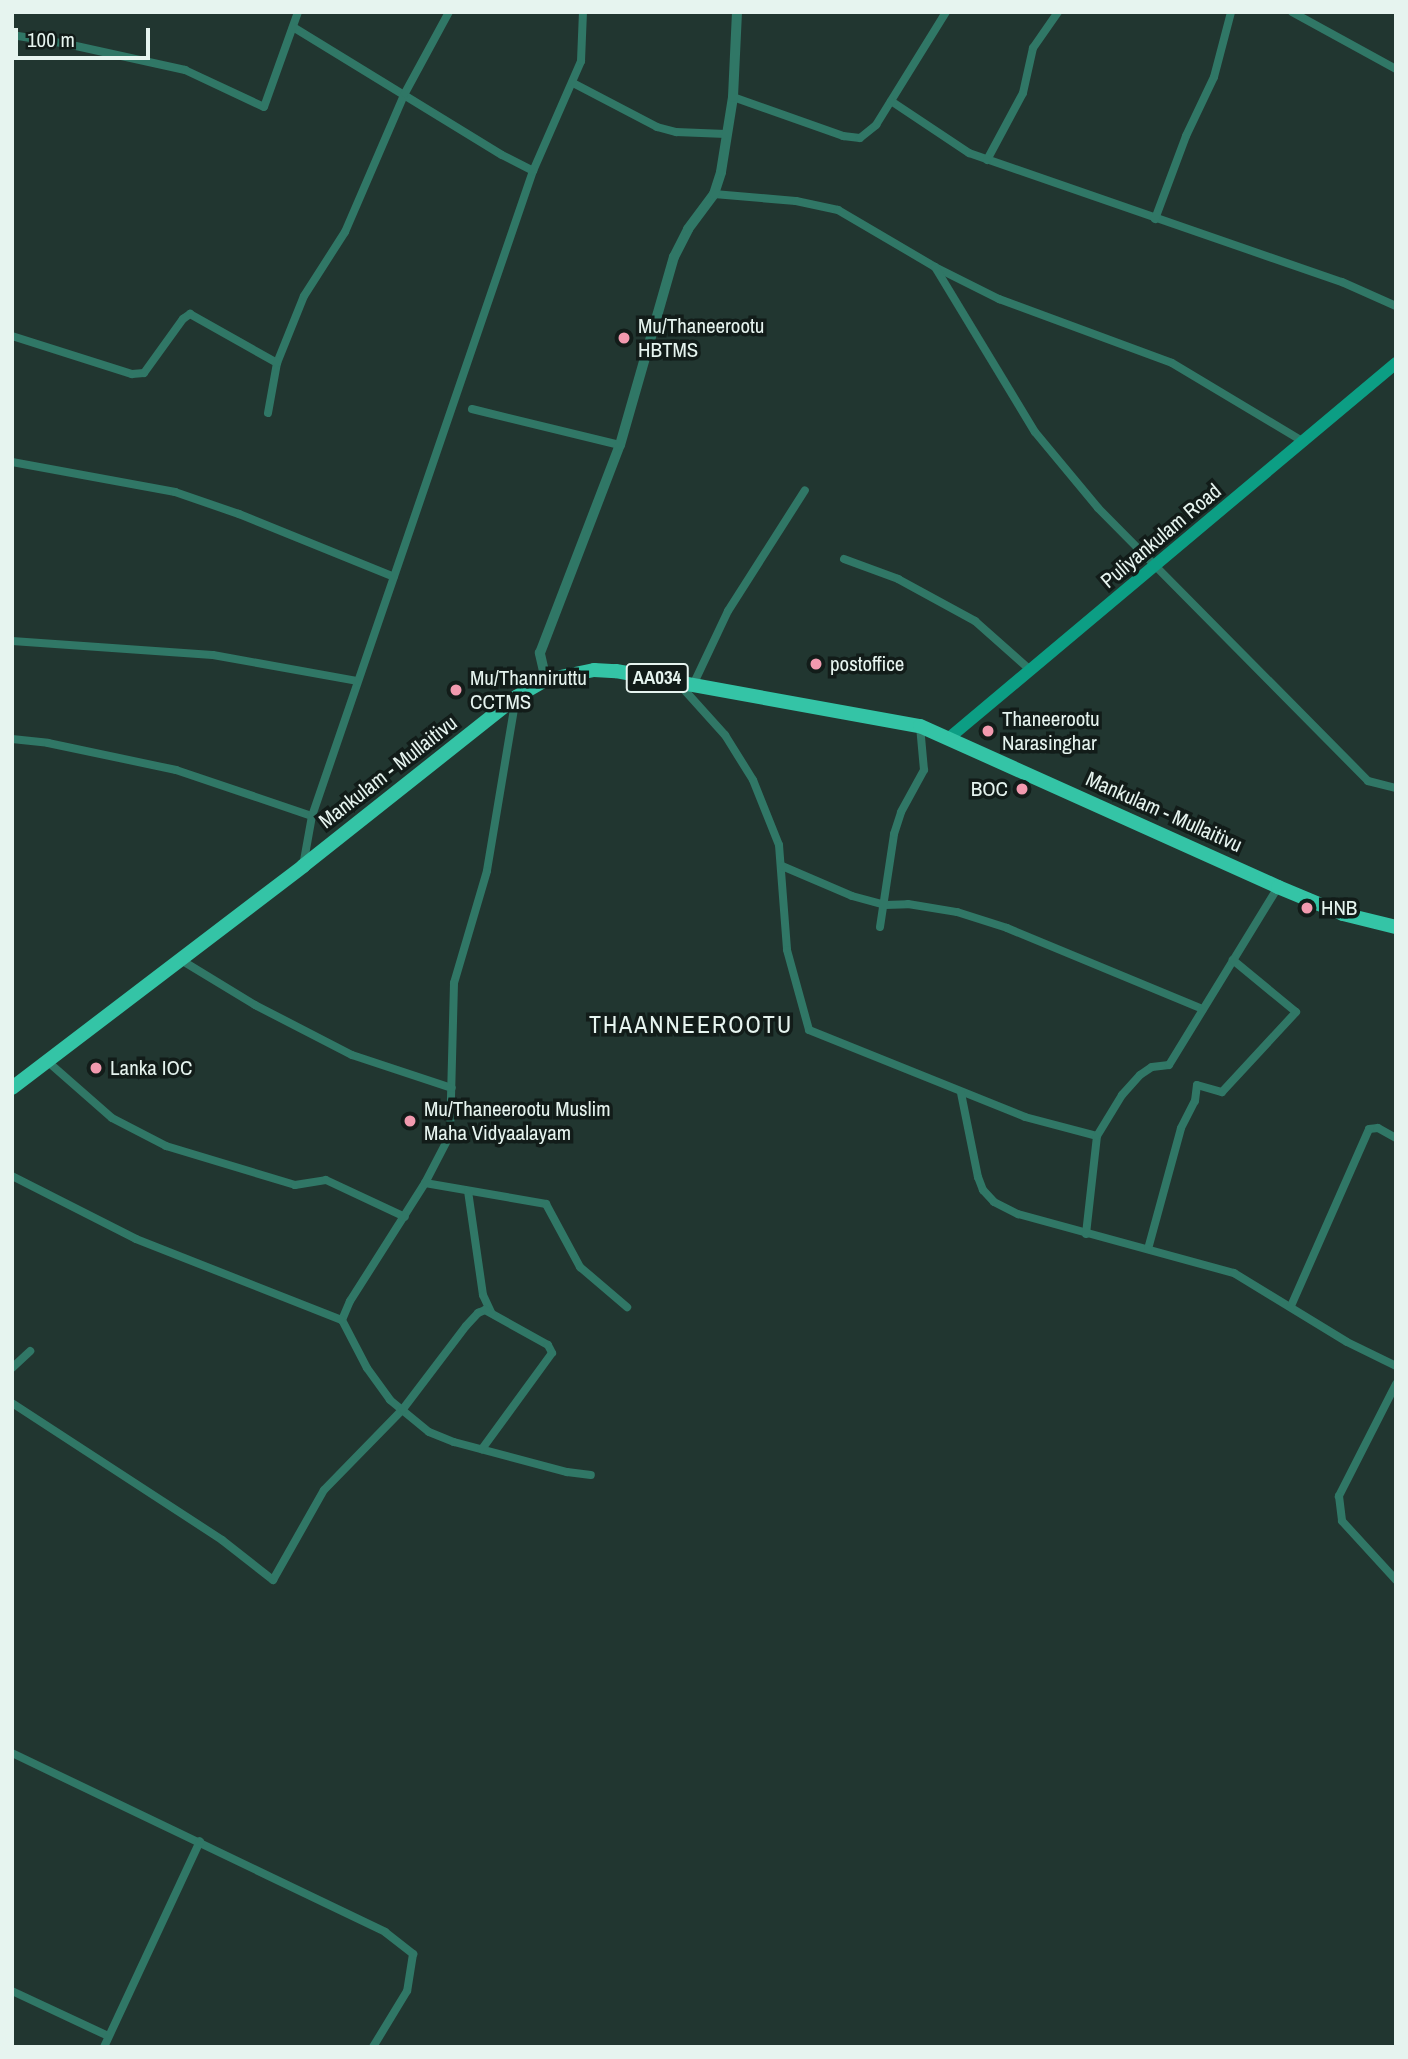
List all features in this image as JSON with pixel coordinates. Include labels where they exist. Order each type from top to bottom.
[{"type":"highway","name":"Mankulam - Mullaitivu","points":[[12,1088],[303,866],[516,697],[546,680],[594,670],[694,684],[920,726],[1278,887],[1343,914],[1396,927]]},
{"type":"main road","name":"Puliyankulam Road","points":[[949,738],[1396,363]]},
{"type":"street","points":[[12,35],[185,70],[264,107],[298,12]]},
{"type":"street","points":[[268,413],[277,363],[304,296],[345,232],[405,93],[449,12]]},
{"type":"street","points":[[303,866],[312,816],[451,417],[533,171],[581,61],[583,12]]},
{"type":"street","points":[[546,680],[540,653],[620,445],[674,257],[688,229],[714,194],[721,172],[733,97],[737,12]]},
{"type":"street","points":[[733,97],[843,136],[860,138],[876,125],[946,12]]},
{"type":"street","points":[[987,160],[1023,93],[1033,48],[1058,12]]},
{"type":"street","points":[[1154,219],[1186,136],[1214,77],[1231,12]]},
{"type":"street","points":[[1292,12],[1396,71]]},
{"type":"street","points":[[293,27],[405,93],[502,155],[533,171]]},
{"type":"street","points":[[573,83],[657,127],[676,132],[726,134]]},
{"type":"street","points":[[891,101],[969,153],[1342,282],[1396,306]]},
{"type":"street","points":[[714,194],[796,201],[838,210],[935,267],[999,299],[1172,363],[1304,442]]},
{"type":"street","points":[[935,267],[1035,432],[1098,508],[1368,781],[1396,788]]},
{"type":"street","points":[[12,336],[132,374],[144,373],[183,319],[190,314],[277,363]]},
{"type":"street","points":[[472,409],[620,445]]},
{"type":"street","points":[[12,462],[175,492],[239,514],[394,577]]},
{"type":"street","points":[[694,684],[727,611],[805,490]]},
{"type":"street","points":[[844,559],[898,579],[975,621],[1029,669]]},
{"type":"street","points":[[12,641],[213,655],[357,681]]},
{"type":"street","points":[[677,682],[725,735],[753,780],[779,845],[787,950],[809,1030],[1026,1117],[1097,1136]]},
{"type":"street","points":[[342,1321],[351,1301],[425,1183],[450,1135],[454,983],[487,871],[516,697]]},
{"type":"street","points":[[880,927],[894,834],[901,812],[924,770],[920,726]]},
{"type":"street","points":[[12,739],[48,743],[176,770],[312,816]]},
{"type":"street","points":[[782,866],[852,895],[885,905],[908,904],[957,912],[1007,928],[1203,1009]]},
{"type":"street","points":[[1086,1234],[1097,1136],[1122,1095],[1140,1075],[1152,1068],[1169,1065],[1278,887]]},
{"type":"street","points":[[181,960],[256,1005],[352,1055],[452,1088]]},
{"type":"street","points":[[1148,1249],[1181,1128],[1195,1101],[1197,1085],[1222,1092],[1296,1012],[1233,960]]},
{"type":"street","points":[[47,1061],[112,1118],[166,1146],[295,1185],[326,1180],[405,1217]]},
{"type":"street","points":[[961,1093],[983,1190],[994,1202],[1018,1214],[1234,1273],[1347,1342],[1396,1366]]},
{"type":"street","points":[[1291,1306],[1369,1129],[1378,1128],[1396,1138]]},
{"type":"street","points":[[12,1175],[136,1239],[342,1321],[367,1368],[390,1400],[429,1432],[567,1472],[591,1475]]},
{"type":"street","points":[[425,1183],[546,1204],[580,1267],[627,1307]]},
{"type":"street","points":[[468,1191],[482,1295],[491,1312],[548,1345],[552,1353],[482,1449]]},
{"type":"street","points":[[12,1404],[222,1540],[273,1580],[324,1490],[403,1409],[478,1313],[491,1312]]},
{"type":"street","points":[[12,1368],[30,1351]]},
{"type":"street","points":[[1396,1384],[1339,1496],[1342,1521],[1396,1580]]},
{"type":"street","points":[[12,1753],[200,1841],[385,1933],[413,1954],[407,1991],[373,2047]]},
{"type":"street","points":[[104,2047],[200,1841]]},
{"type":"street","points":[[12,1991],[108,2036]]},
{"type":"place","name":"Mu/Thaneerootu HBTMS","points":[[624,338]]},
{"type":"place","name":"postoffice","points":[[816,664]]},
{"type":"place","name":"Mu/Thanniruttu CCTMS","points":[[456,690]]},
{"type":"place","name":"Thaneerootu Narasinghar","points":[[988,731]]},
{"type":"place","name":"BOC","points":[[1022,789]]},
{"type":"place","name":"HNB","points":[[1307,908]]},
{"type":"place","name":"Lanka IOC","points":[[96,1068]]},
{"type":"place","name":"Mu/Thaneerootu Muslim Maha Vidyaalayam","points":[[410,1121]]},
{"type":"district","name":"THAANNEEROOTU","points":[[691,1025]]}]
